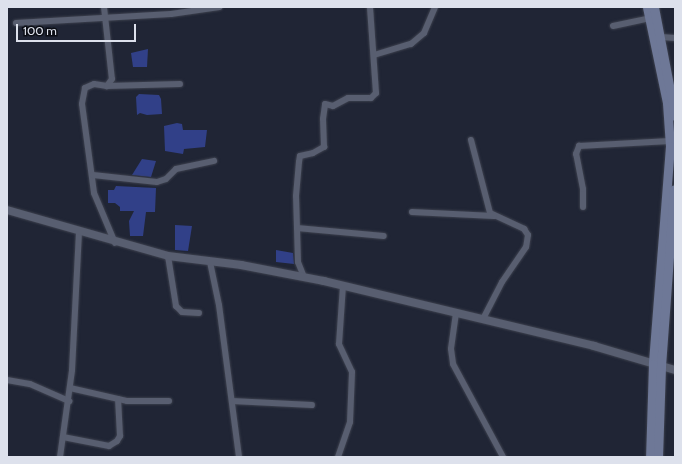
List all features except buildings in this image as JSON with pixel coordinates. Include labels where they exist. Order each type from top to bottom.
[{"type":"main road","points":[[647,7],[667,103],[673,176],[650,457]]},
{"type":"main road","points":[[654,7],[675,116]]},
{"type":"main road","points":[[657,365],[658,457]]},
{"type":"street","points":[[104,7],[112,71],[112,79],[107,86]]},
{"type":"street","points":[[16,22],[106,16],[171,14],[219,7]]},
{"type":"street","points":[[304,277],[298,262],[297,176],[300,156],[313,153],[324,147],[323,119],[325,104],[333,106],[348,98],[371,98],[375,95],[374,55],[370,7]]},
{"type":"street","points":[[374,55],[411,44],[424,32],[435,7]]},
{"type":"street","points":[[613,26],[650,18]]},
{"type":"street","points":[[661,37],[675,38]]},
{"type":"street","points":[[115,242],[101,213],[94,193],[93,175],[85,137],[83,97],[85,88],[94,84],[107,86],[180,84]]},
{"type":"street","points":[[471,140],[488,207],[494,216]]},
{"type":"street","points":[[583,207],[583,189],[576,154],[579,146],[670,141]]},
{"type":"street","points":[[93,175],[157,182],[181,167],[214,161]]},
{"type":"street","points":[[7,210],[168,256],[304,277],[594,346],[675,370]]},
{"type":"street","points":[[412,212],[494,216],[524,229],[528,242],[483,319]]},
{"type":"street","points":[[297,228],[384,236]]},
{"type":"street","points":[[60,457],[69,402],[79,231]]},
{"type":"street","points":[[168,256],[176,306],[182,312],[199,313]]},
{"type":"street","points":[[210,262],[219,305],[239,457]]},
{"type":"street","points":[[338,457],[350,422],[352,372],[340,348],[343,286]]},
{"type":"street","points":[[456,312],[452,343],[453,364],[503,457]]},
{"type":"street","points":[[7,380],[30,384],[69,402]]},
{"type":"street","points":[[70,388],[118,400],[169,401]]},
{"type":"street","points":[[63,437],[109,446],[117,441],[120,436],[118,400]]},
{"type":"street","points":[[232,401],[312,405]]}]
